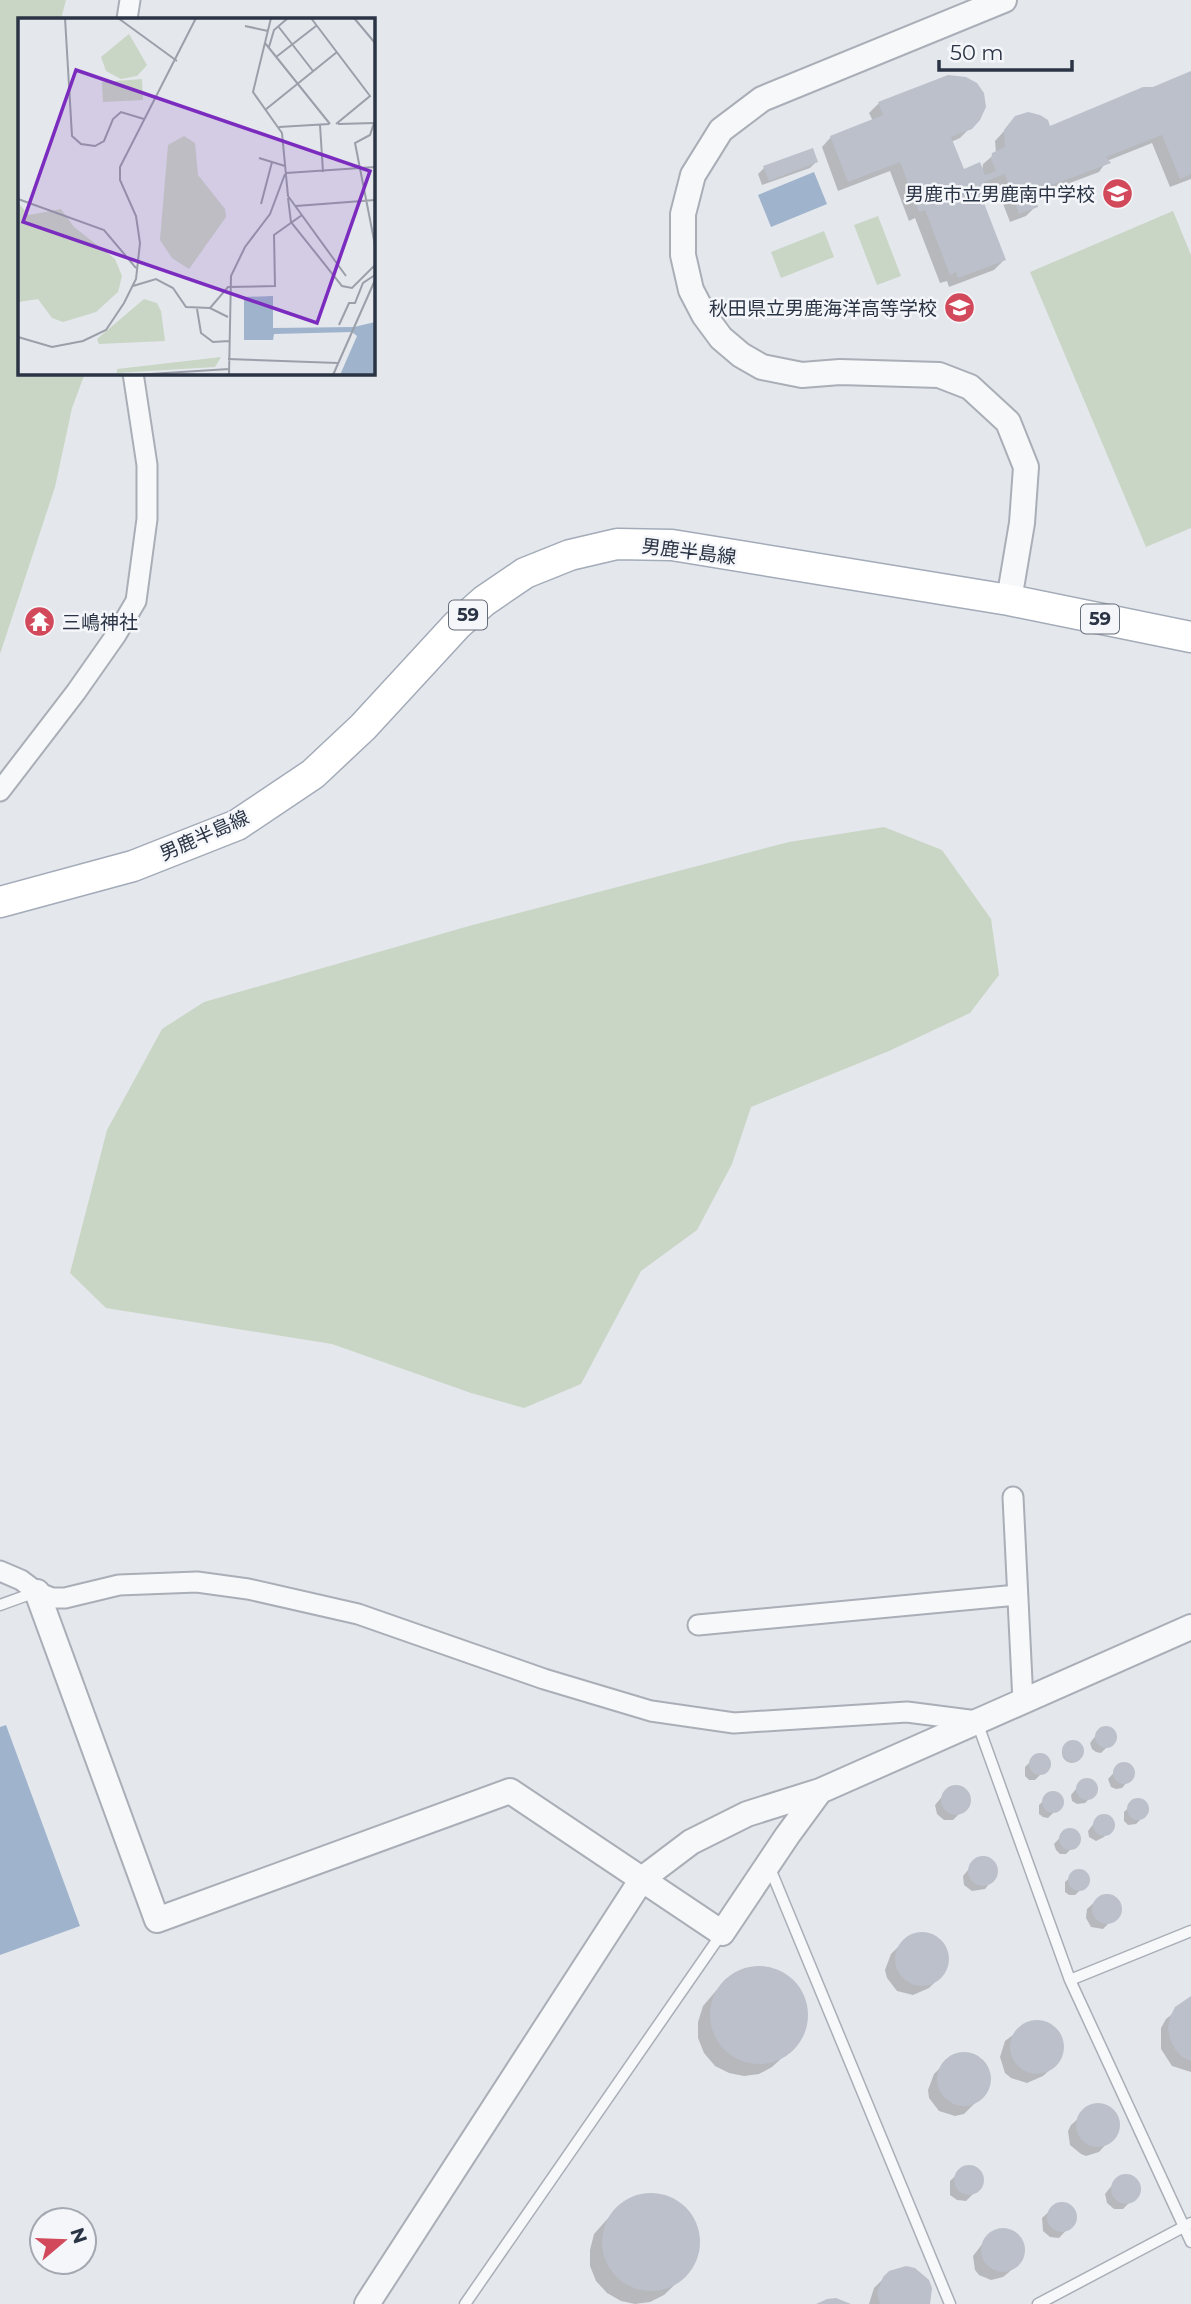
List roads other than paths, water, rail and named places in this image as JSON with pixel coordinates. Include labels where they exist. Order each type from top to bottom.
[{"type":"main road","name":"男鹿半島線","points":[[0,902],[133,866],[237,825],[313,774],[363,727],[457,625],[484,601],[525,573],[570,555],[617,544],[672,545],[1009,600],[1191,637]]},
{"type":"street","points":[[127,18],[130,0]]},
{"type":"street","points":[[1004,0],[762,99],[721,130],[693,174],[683,214],[683,255],[691,290],[704,315],[721,338],[741,355],[762,367],[802,374],[841,372],[939,375],[970,387],[1008,422],[1026,467],[1022,523],[1009,600]]},
{"type":"street","points":[[0,791],[76,692],[136,601],[147,519],[147,464],[133,374]]},
{"type":"street","points":[[1013,1497],[1023,1702]]},
{"type":"street","points":[[0,1571],[22,1580],[37,1592],[52,1598],[65,1598],[119,1586],[197,1582],[248,1589],[358,1614],[544,1679],[651,1711],[734,1723],[907,1712],[977,1721]]},
{"type":"street","points":[[37,1592],[157,1920],[510,1791],[722,1933],[820,1791]]},
{"type":"street","points":[[698,1625],[1017,1595]]},
{"type":"street","points":[[367,2304],[642,1879],[691,1842],[747,1814],[820,1791],[1191,1627]]},
{"type":"lane","points":[[0,1605],[37,1592]]},
{"type":"lane","points":[[977,1721],[1070,1980],[1187,2225],[1191,2242]]},
{"type":"lane","points":[[769,1865],[950,2304]]},
{"type":"lane","points":[[1070,1980],[1191,1931]]},
{"type":"lane","points":[[465,2304],[722,1933]]},
{"type":"lane","points":[[1038,2304],[1187,2225]]},
{"type":"water","points":[[814,172],[827,204],[771,227],[758,195]]},
{"type":"water","points":[[6,1725],[80,1926],[0,1955],[0,1727]]},
{"type":"place","name":"男鹿市立男鹿南中学校","points":[[1118,194]]},
{"type":"place","name":"秋田県立男鹿海洋高等学校","points":[[960,308]]},
{"type":"place","name":"三嶋神社","points":[[39,622]]}]
